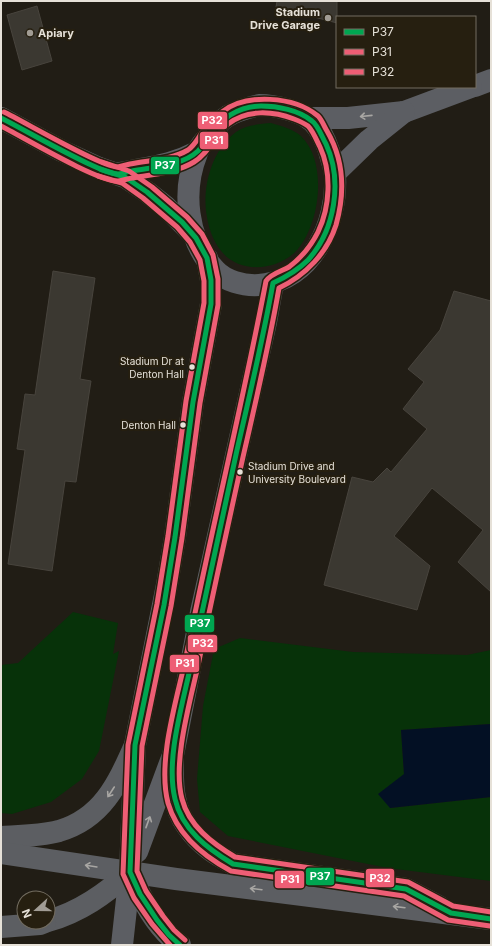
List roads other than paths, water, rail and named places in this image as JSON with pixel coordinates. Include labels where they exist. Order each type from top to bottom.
[{"type":"main road","points":[[1,837],[58,831],[84,819],[106,800],[120,779],[135,745]]},
{"type":"main road","points":[[173,755],[175,800],[180,814],[196,837],[209,849],[232,864],[406,889],[452,913]]},
{"type":"main road","points":[[1,853],[130,872],[491,919]]},
{"type":"main road","points":[[56,919],[75,912],[98,898],[130,872]]},
{"type":"main road","points":[[130,872],[140,894],[157,920],[169,935],[180,945]]},
{"type":"main road","points":[[1,927],[16,926]]},
{"type":"street","points":[[476,86],[491,80]]},
{"type":"street","points":[[308,118],[348,118],[404,112],[468,88]]},
{"type":"street","points":[[259,105],[268,105],[308,118],[314,122],[327,144],[335,173],[334,203],[328,226],[319,246],[305,264],[273,283],[254,286],[229,280],[214,269],[206,258],[196,238],[188,211],[188,196],[192,169],[197,152],[218,124],[227,116],[238,111],[259,105]]},
{"type":"street","points":[[335,173],[369,140],[404,112]]},
{"type":"street","points":[[1,118],[62,151],[99,168],[117,174],[147,192],[176,217],[196,238]]},
{"type":"street","points":[[117,174],[147,169],[174,162],[197,152]]},
{"type":"street","points":[[122,945],[130,872],[135,745],[166,592],[193,402],[211,304],[211,280],[206,258]]},
{"type":"street","points":[[130,872],[173,755],[201,612],[266,322],[273,283]]},
{"type":"water","points":[[491,724],[491,797],[390,808],[378,794],[404,774],[401,730]]},
{"type":"place","name":"Stadium Drive Garage","points":[[328,18]]},
{"type":"place","name":"Apiary","points":[[30,33]]},
{"type":"place","name":"Stadium Dr at Denton Hall","points":[[192,367]]},
{"type":"place","name":"Denton Hall","points":[[183,425]]},
{"type":"place","name":"Stadium Drive and University Boulevard","points":[[240,472]]}]
